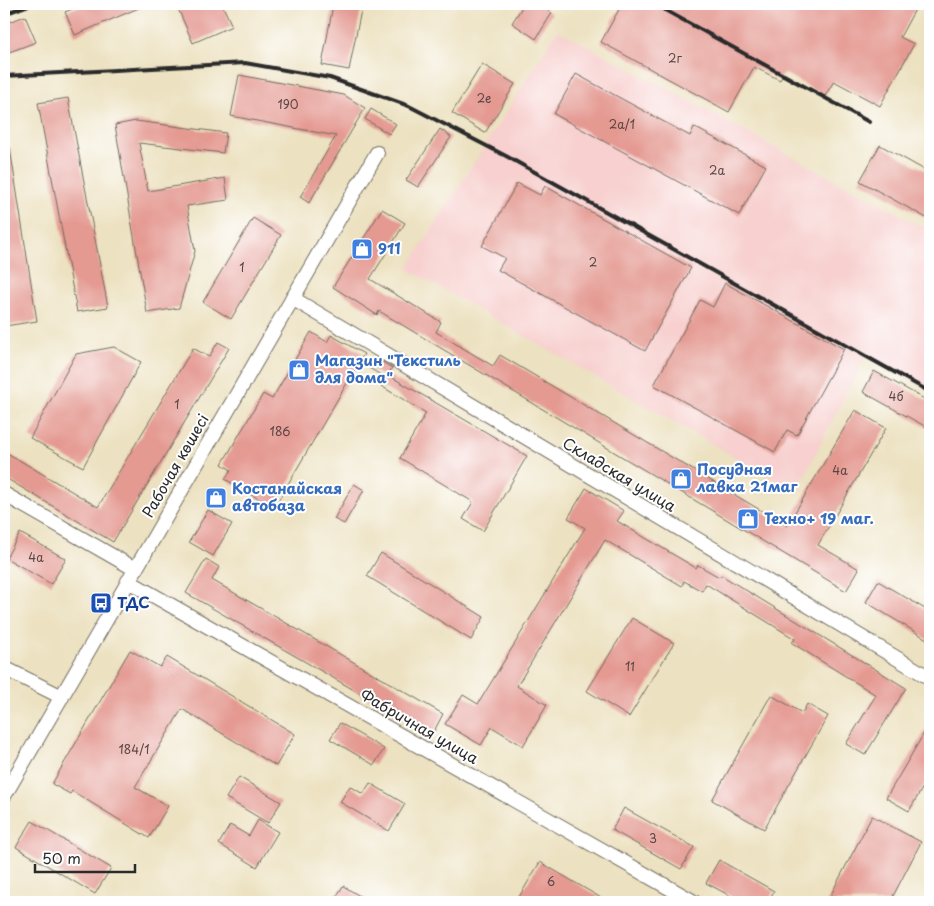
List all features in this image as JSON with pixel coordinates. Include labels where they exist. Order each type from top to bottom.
[{"type":"street","name":"Рабочая көшесі","points":[[4,796],[377,153]]},
{"type":"street","name":"Складская улица","points":[[292,298],[930,678]]},
{"type":"street","name":"Фабричная улица","points":[[4,494],[132,575],[694,902]]},
{"type":"street","points":[[4,668],[62,697]]},
{"type":"shaded area","points":[[558,30],[930,231],[930,390],[866,354],[796,492],[407,269]]},
{"type":"building","points":[[84,4],[148,4],[75,35],[65,12]]},
{"type":"building","points":[[176,4],[222,4],[232,26],[193,43]]},
{"type":"building","points":[[524,4],[537,4],[552,13],[536,39],[512,23]]},
{"type":"building","points":[[622,4],[918,4],[900,37],[914,44],[880,106],[834,81],[825,96],[784,73],[780,80],[754,67],[729,112],[601,42]]},
{"type":"building","points":[[333,5],[361,10],[349,70],[322,65]]},
{"type":"building","points":[[25,16],[36,42],[4,54],[4,24]]},
{"type":"building","points":[[482,64],[515,84],[485,133],[452,113]]},
{"type":"building","points":[[576,74],[690,136],[694,127],[766,166],[739,215],[554,114]]},
{"type":"building","points":[[239,75],[344,95],[365,108],[309,203],[300,197],[336,136],[231,116]]},
{"type":"building","points":[[68,98],[108,307],[77,312],[38,103]]},
{"type":"building","points":[[371,109],[396,124],[389,134],[365,119]]},
{"type":"building","points":[[136,121],[226,133],[223,153],[139,143],[148,191],[225,178],[228,200],[187,206],[195,251],[179,308],[147,313],[115,125]]},
{"type":"building","points":[[440,129],[451,137],[418,187],[406,180]]},
{"type":"building","points":[[880,145],[930,173],[930,220],[860,181]]},
{"type":"building","points":[[4,148],[10,148],[37,321],[5,326]]},
{"type":"building","points":[[517,183],[540,195],[545,186],[691,268],[645,351],[498,270],[505,258],[482,246]]},
{"type":"building","points":[[382,209],[405,223],[370,279],[441,322],[436,332],[493,366],[500,355],[787,526],[855,410],[886,428],[818,545],[859,569],[846,591],[379,311],[377,315],[333,287]]},
{"type":"building","points":[[253,218],[281,235],[231,319],[203,302]]},
{"type":"building","points":[[725,283],[844,349],[797,435],[787,430],[775,452],[654,385],[700,300],[713,307]]},
{"type":"building","points":[[311,332],[327,342],[331,335],[364,354],[274,508],[225,479],[231,470],[222,464],[263,394],[272,399]]},
{"type":"building","points":[[218,342],[229,348],[113,542],[4,477],[4,451],[98,507],[193,348],[209,357]]},
{"type":"building","points":[[114,347],[141,362],[83,467],[30,438],[76,354]]},
{"type":"building","points":[[376,358],[392,368],[386,378],[369,368]]},
{"type":"building","points":[[874,371],[930,402],[930,429],[863,392]]},
{"type":"building","points":[[388,375],[527,456],[483,531],[463,519],[473,502],[400,458],[426,413],[381,386]]},
{"type":"building","points":[[354,484],[364,490],[344,524],[334,519]]},
{"type":"building","points":[[586,488],[624,511],[617,521],[696,568],[698,565],[719,577],[721,575],[906,688],[865,755],[846,744],[876,695],[792,643],[795,639],[706,584],[702,591],[684,581],[682,586],[605,540],[517,686],[547,705],[523,746],[492,727],[481,745],[445,724],[463,695],[478,704],[585,528],[568,518]]},
{"type":"building","points":[[208,510],[232,524],[213,556],[189,542]]},
{"type":"building","points":[[20,533],[66,559],[51,584],[6,558]]},
{"type":"building","points":[[381,553],[484,617],[471,640],[367,576]]},
{"type":"building","points":[[206,559],[219,567],[212,580],[443,714],[432,735],[186,593]]},
{"type":"building","points":[[878,581],[930,612],[930,641],[866,602]]},
{"type":"building","points":[[632,618],[674,643],[629,717],[587,691]]},
{"type":"building","points":[[130,650],[160,667],[167,657],[295,734],[276,766],[182,709],[135,787],[168,806],[149,838],[72,791],[70,794],[52,784]]},
{"type":"building","points":[[771,695],[802,713],[807,704],[828,716],[764,829],[712,800]]},
{"type":"building","points":[[340,723],[384,749],[374,765],[330,739]]},
{"type":"building","points":[[930,723],[930,775],[909,811],[886,798]]},
{"type":"building","points":[[239,777],[281,802],[268,823],[226,798]]},
{"type":"building","points":[[370,783],[405,804],[389,831],[340,802],[350,786],[363,794]]},
{"type":"building","points":[[624,808],[694,847],[681,869],[612,830]]},
{"type":"building","points":[[872,816],[921,842],[890,902],[827,902]]},
{"type":"building","points":[[258,820],[278,832],[257,867],[219,844],[230,825],[249,836]]},
{"type":"building","points":[[32,821],[111,868],[95,894],[16,847]]},
{"type":"building","points":[[719,860],[774,891],[768,902],[742,902],[706,883]]},
{"type":"building","points":[[540,862],[608,902],[516,902]]},
{"type":"building","points":[[343,886],[370,902],[333,902]]},
{"type":"railway","points":[[4,14],[31,4]]},
{"type":"railway","points":[[654,4],[869,122]]},
{"type":"railway","points":[[4,76],[245,63],[330,78],[409,106],[506,156],[930,392]]},
{"type":"place","name":"911","points":[[362,249]]},
{"type":"place","name":"Магазин \"Текстиль для дома\"","points":[[299,370]]},
{"type":"place","name":"Посудная лавка 21маг","points":[[681,479]]},
{"type":"place","name":"Костанайская автобаза","points":[[216,498]]},
{"type":"place","name":"Техно+ 19 маг.","points":[[748,519]]},
{"type":"place","name":"ТДС","points":[[101,603]]}]
